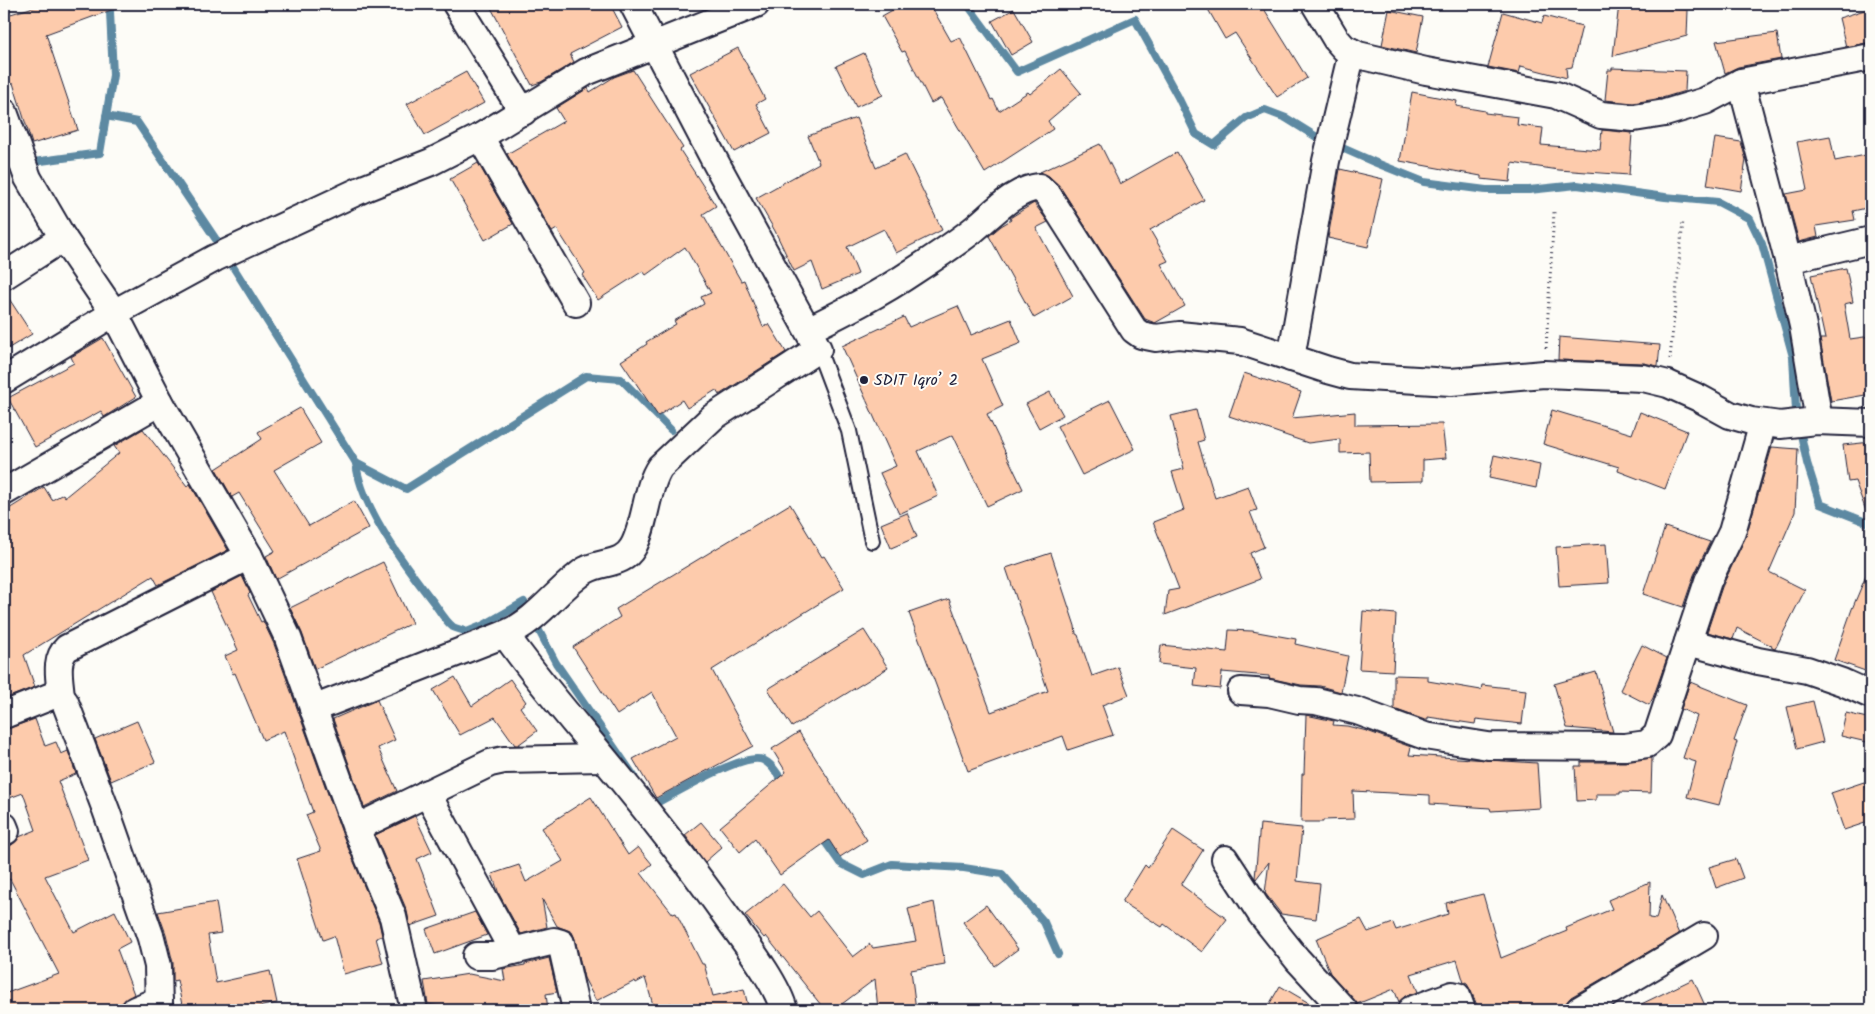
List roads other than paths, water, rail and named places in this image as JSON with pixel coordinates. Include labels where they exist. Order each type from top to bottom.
[{"type":"street","points":[[456,4],[523,112]]},
{"type":"street","points":[[634,4],[716,164],[813,339]]},
{"type":"street","points":[[4,380],[114,313],[226,252],[365,188],[431,162],[480,137],[586,72],[756,4]]},
{"type":"street","points":[[1315,4],[1336,39],[1344,48],[1352,52],[1426,71],[1556,95],[1601,114],[1634,118],[1665,113],[1705,101],[1740,82],[1871,57]]},
{"type":"street","points":[[1291,358],[1326,161],[1336,126],[1352,52]]},
{"type":"street","points":[[1740,82],[1788,260],[1803,326],[1817,421]]},
{"type":"street","points":[[4,112],[28,178],[63,238],[114,313],[160,402],[249,556],[288,638],[356,828],[393,917],[414,1010]]},
{"type":"street","points":[[480,137],[576,303]]},
{"type":"street","points":[[313,709],[510,632],[546,606],[586,569],[618,560],[629,553],[634,545],[650,496],[654,477],[665,462],[713,417],[813,339],[972,231],[1014,196],[1028,188],[1039,187],[1048,195],[1134,330],[1141,335],[1156,338],[1179,335],[1240,341],[1350,376],[1451,382],[1544,374],[1643,378],[1668,384],[1730,415],[1751,421],[1772,424],[1817,421],[1871,423]]},
{"type":"street","points":[[4,276],[63,238]]},
{"type":"street","points":[[1788,260],[1871,240]]},
{"type":"street","points":[[4,492],[160,402]]},
{"type":"street","points":[[1241,691],[1269,693],[1299,700],[1316,701],[1357,711],[1425,736],[1488,746],[1625,747],[1647,744],[1657,735],[1708,581],[1732,532],[1772,424]]},
{"type":"street","points":[[135,1010],[159,1005],[158,966],[143,914],[65,702],[61,696],[58,664],[61,654],[67,648],[249,556]]},
{"type":"street","points":[[510,632],[553,696],[708,891],[739,934],[781,1000],[784,1010]]},
{"type":"street","points":[[1688,642],[1758,661],[1807,670],[1842,682],[1871,695]]},
{"type":"street","points":[[4,715],[54,695],[61,696]]},
{"type":"street","points":[[356,828],[490,763],[504,760],[603,758]]},
{"type":"street","points":[[427,793],[513,951]]},
{"type":"street","points":[[1225,859],[1261,914],[1344,1010]]},
{"type":"street","points":[[1579,1010],[1704,936]]},
{"type":"street","points":[[476,956],[493,956],[554,940],[561,943],[576,1010]]},
{"type":"street","points":[[1411,1010],[1452,995],[1457,996],[1462,1010]]},
{"type":"lane","points":[[813,339],[849,431],[872,541]]},
{"type":"waterway","points":[[4,166],[100,153],[113,75],[111,4]]},
{"type":"waterway","points":[[967,4],[1017,72],[1135,19],[1196,134],[1214,145],[1246,118],[1265,110],[1286,118],[1315,136],[1424,182],[1486,190],[1529,190],[1577,185],[1718,202],[1750,219],[1762,244],[1793,357],[1796,411],[1807,463],[1820,504],[1871,524]]},
{"type":"waterway","points":[[106,116],[137,122],[215,238],[356,463],[366,499],[375,518],[398,555],[445,619],[453,627],[467,632],[484,625],[524,602],[556,663],[634,776]]},
{"type":"waterway","points":[[356,463],[406,489],[586,376],[621,379],[671,430]]},
{"type":"waterway","points":[[649,803],[651,806],[724,768],[754,759],[763,760],[770,764],[786,786]]},
{"type":"waterway","points":[[821,836],[840,863],[864,875],[892,864],[964,868],[1002,874],[1044,922],[1058,954]]},
{"type":"place","name":"SDIT Iqro’ 2","points":[[864,380]]}]
